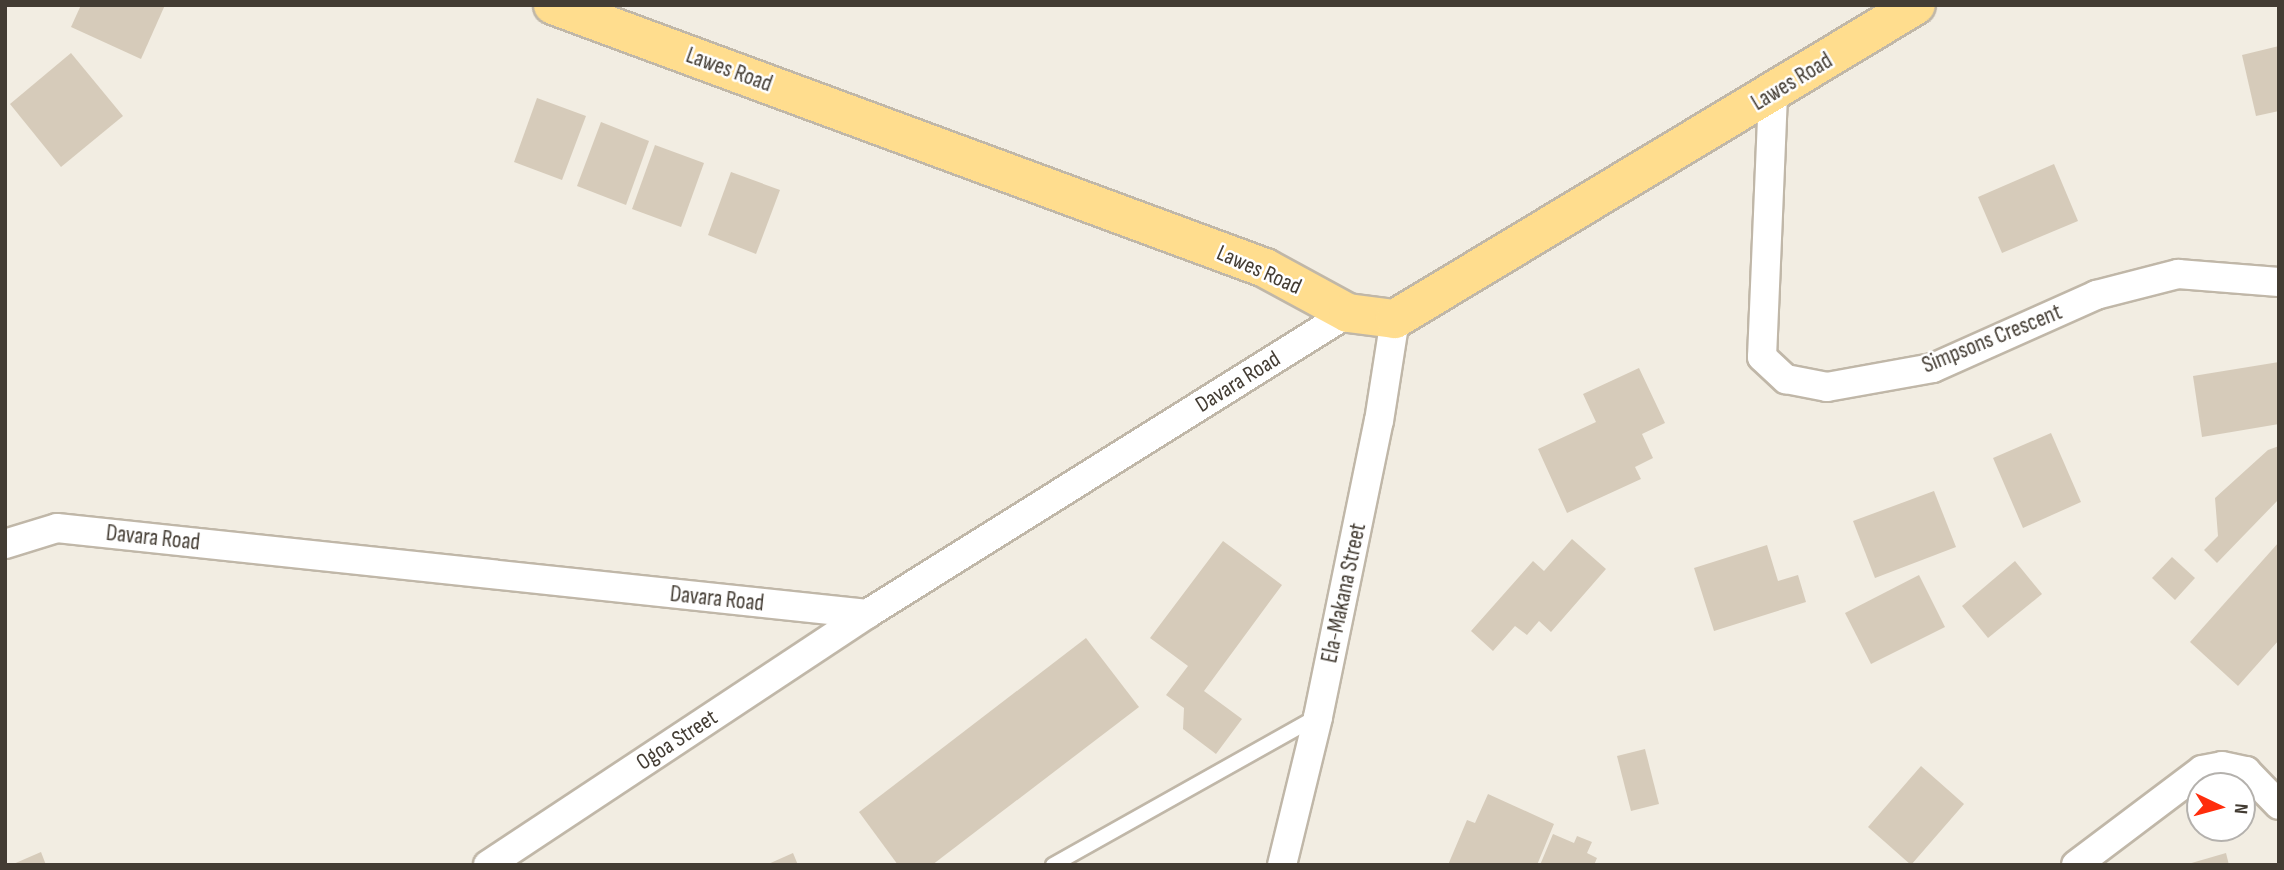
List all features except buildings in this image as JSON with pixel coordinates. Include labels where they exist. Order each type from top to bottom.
[{"type":"main road","name":"Lawes Road","points":[[553,5],[1265,268],[1348,313],[1395,319],[1566,213],[1773,95],[1916,5]]},
{"type":"street","name":"Simpsons Crescent","points":[[1773,95],[1762,358],[1786,379],[1827,387],[1933,368],[2096,295],[2178,275],[2279,282]]},
{"type":"street","name":"Davara Road","points":[[5,544],[57,528],[867,614],[1348,313]]},
{"type":"street","name":"Ela-Makana Street","points":[[1282,865],[1318,717],[1379,421],[1395,319]]},
{"type":"street","name":"Ogoa Street","points":[[488,865],[867,614]]},
{"type":"street","points":[[2076,865],[2202,770],[2222,766],[2246,771],[2274,793]]},
{"type":"lane","points":[[1054,865],[1318,717]]}]
